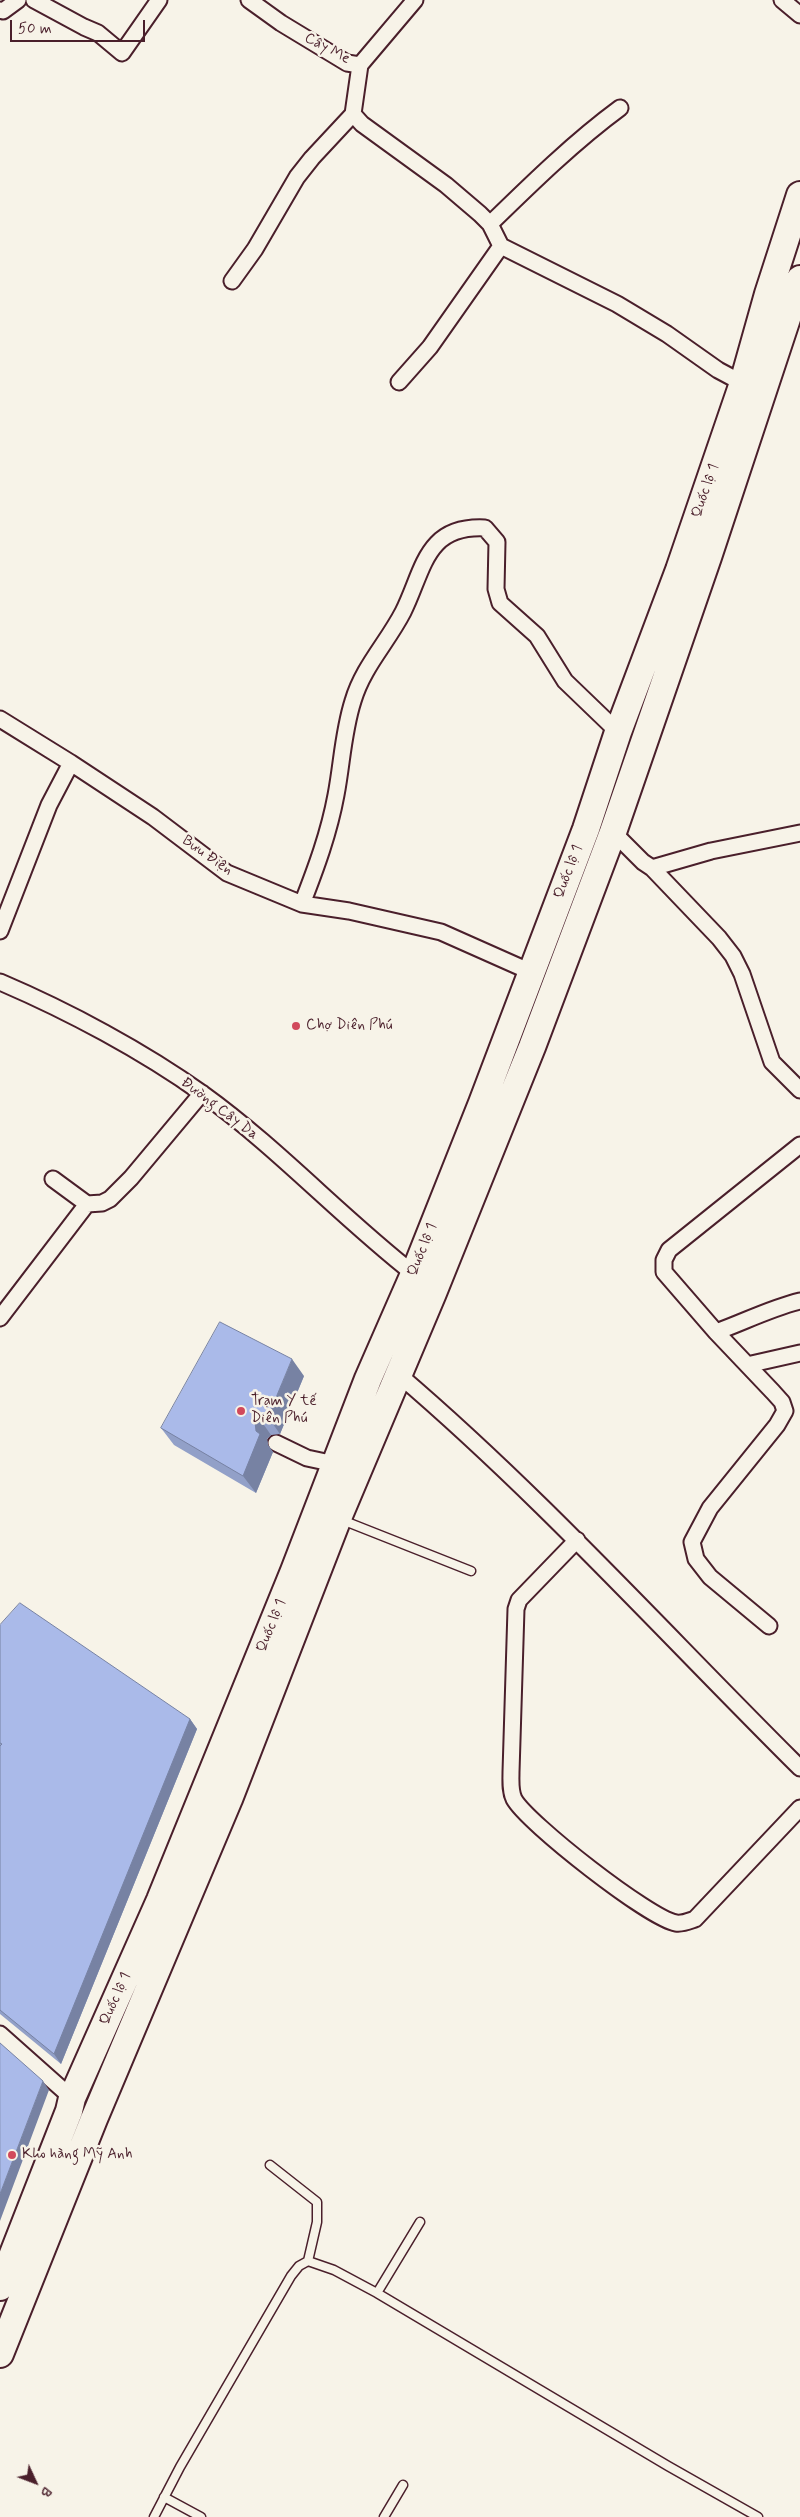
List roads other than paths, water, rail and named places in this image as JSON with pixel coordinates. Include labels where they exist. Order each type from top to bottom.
[{"type":"highway","name":"Quốc lộ 1","points":[[0,2354],[94,2119],[230,1799],[338,1518],[510,1101],[613,832],[753,388],[768,294],[800,195]]},
{"type":"highway","name":"Quốc lộ 1","points":[[0,2287],[69,2111],[72,2098],[160,1900],[368,1379],[414,1274],[586,828],[618,732],[679,570],[753,388],[798,291]]},
{"type":"street","points":[[0,10],[3,11],[18,0]]},
{"type":"street","points":[[34,0],[51,11],[98,33],[122,53],[158,0]]},
{"type":"street","name":"Cây Me","points":[[249,0],[282,23],[348,63],[360,65],[414,0]]},
{"type":"street","points":[[782,0],[800,15]]},
{"type":"street","points":[[232,281],[255,250],[297,177],[353,114],[360,65]]},
{"type":"street","points":[[490,224],[570,151],[586,133],[620,108]]},
{"type":"street","points":[[353,114],[362,124],[446,185],[490,224],[501,246],[617,304],[753,388]]},
{"type":"street","points":[[399,382],[430,347],[501,246]]},
{"type":"street","points":[[302,904],[328,830],[336,795],[342,747],[352,703],[359,684],[403,612],[424,562],[435,544],[452,532],[472,527],[485,528],[495,538],[498,552],[496,589],[500,603],[537,636],[565,681],[618,732]]},
{"type":"street","name":"Bưu Điện","points":[[0,719],[153,817],[227,873],[302,904],[349,911],[441,932],[531,972]]},
{"type":"street","points":[[0,931],[49,805],[71,763]]},
{"type":"street","points":[[613,832],[642,862],[652,868],[719,938],[733,956],[742,974],[772,1062],[800,1090]]},
{"type":"street","points":[[652,868],[711,850],[800,833]]},
{"type":"street","name":"Đường Cây Da","points":[[0,982],[66,1013],[123,1044],[202,1093],[250,1131],[414,1274]]},
{"type":"street","points":[[54,1179],[87,1204],[102,1203],[120,1190],[202,1093]]},
{"type":"street","points":[[769,1626],[710,1577],[696,1559],[692,1542],[710,1508],[777,1425],[784,1411],[782,1402],[716,1332],[664,1272],[664,1260],[669,1250],[682,1238],[746,1191],[800,1146]]},
{"type":"street","points":[[0,1318],[87,1204]]},
{"type":"street","points":[[716,1332],[757,1318],[779,1306],[800,1301]]},
{"type":"street","points":[[747,1366],[800,1353]]},
{"type":"street","points":[[398,1374],[460,1428],[577,1540],[800,1768]]},
{"type":"street","points":[[276,1443],[307,1458],[335,1464]]},
{"type":"street","points":[[577,1540],[519,1600],[516,1609],[511,1780],[514,1798],[521,1808],[556,1841],[590,1867],[638,1902],[676,1923],[695,1919],[800,1808]]},
{"type":"street","points":[[0,2034],[72,2098]]},
{"type":"lane","points":[[338,1518],[471,1571]]},
{"type":"lane","points":[[154,2517],[291,2276],[299,2266],[308,2261],[317,2222],[317,2202],[270,2165]]},
{"type":"lane","points":[[377,2293],[420,2222]]},
{"type":"lane","points":[[308,2261],[334,2270],[377,2293],[668,2466],[758,2517]]},
{"type":"lane","points":[[384,2517],[403,2485]]},
{"type":"lane","points":[[164,2497],[200,2517]]},
{"type":"place","name":"Chợ Diên Phú","points":[[296,1026]]},
{"type":"place","name":"Trạm Y tế Diên Phú","points":[[241,1411]]},
{"type":"place","name":"Kho hàng Mỹ Anh","points":[[12,2155]]}]
